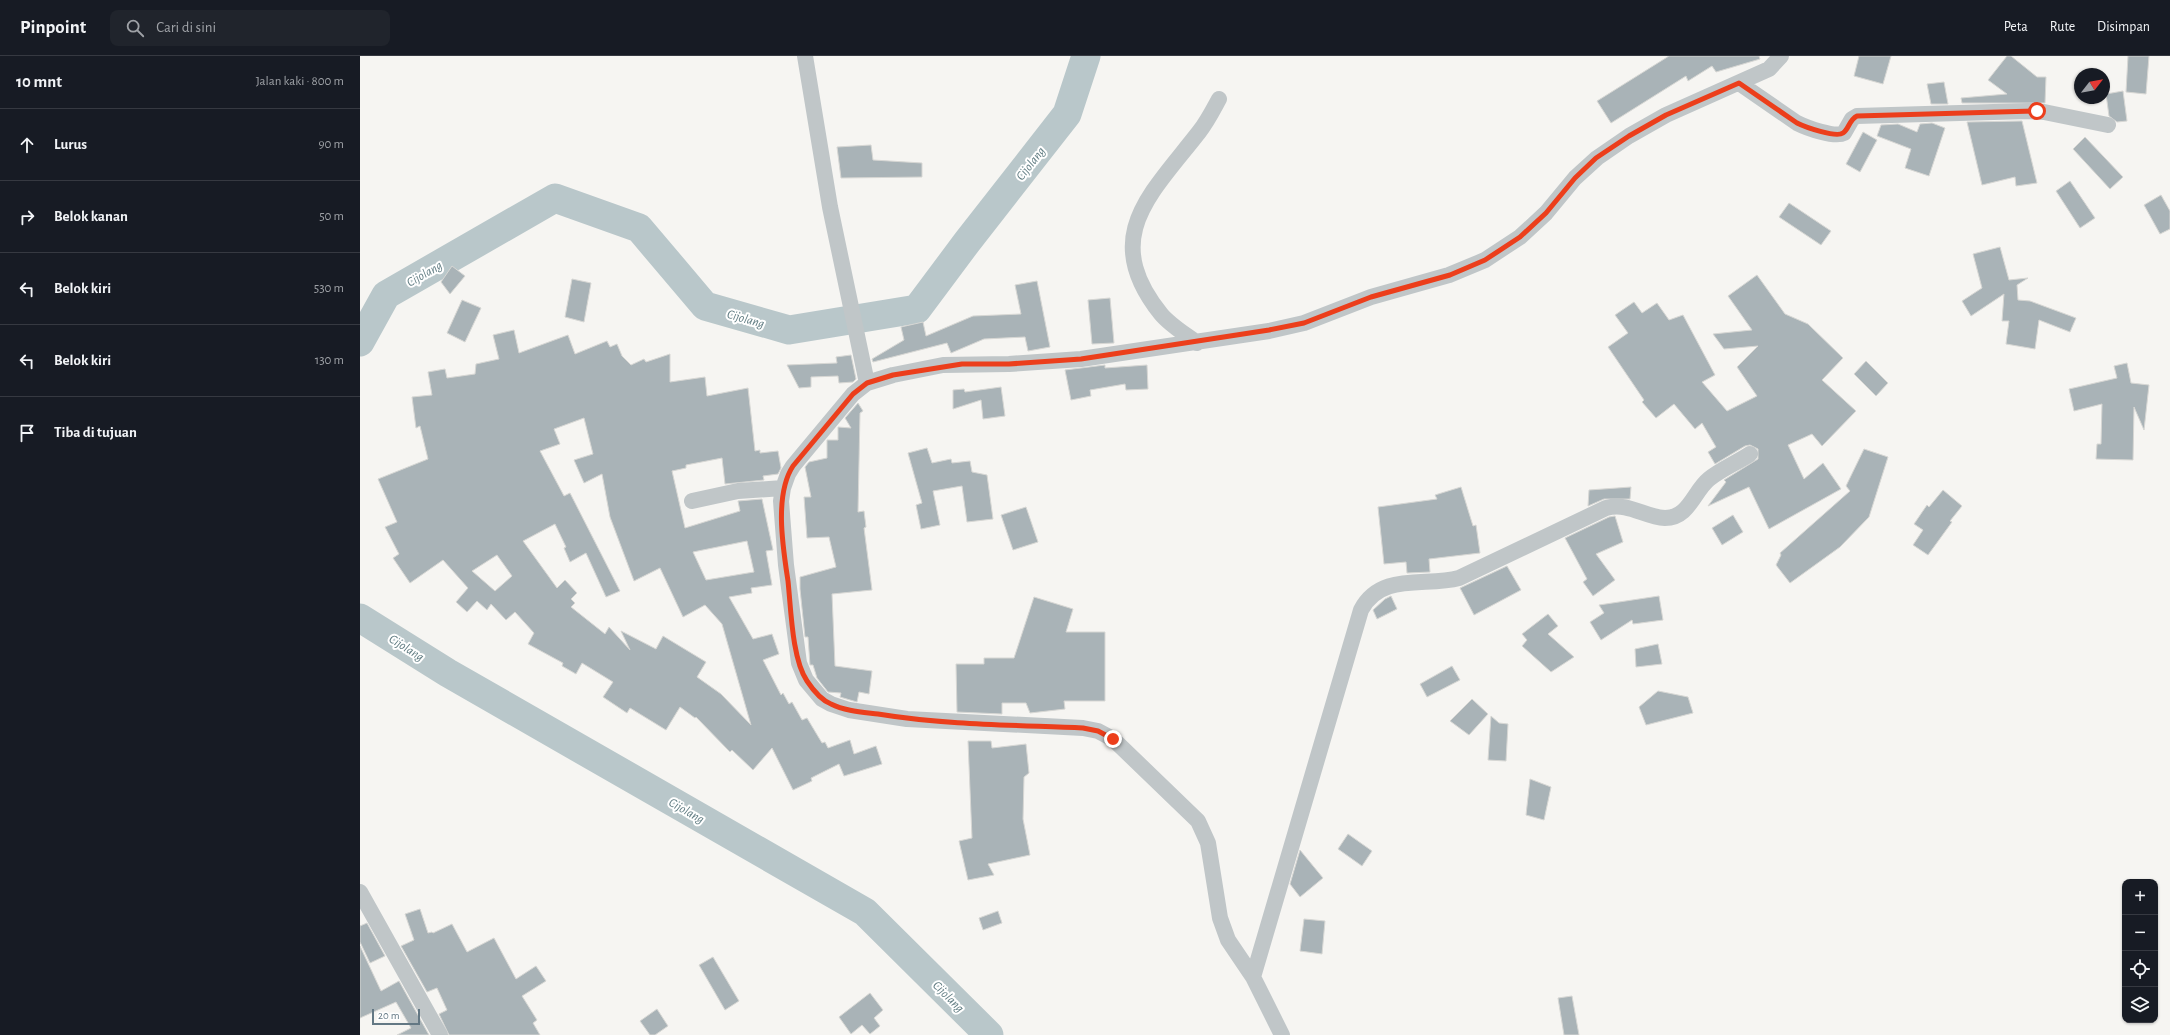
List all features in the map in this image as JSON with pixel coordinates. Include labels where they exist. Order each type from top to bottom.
[{"type":"street","points":[[805,56],[830,207],[867,383]]},
{"type":"street","points":[[1282,1035],[1253,977],[1228,940],[1220,918],[1208,843],[1198,821],[1113,739],[1098,731],[1083,728],[978,724],[907,719],[849,710],[831,704],[822,699],[806,680],[798,663],[786,565],[781,501],[783,488],[788,474],[815,438],[853,394],[867,383],[893,375],[943,365],[1009,364],[1081,359],[1197,343],[1304,323],[1371,297],[1450,275],[1485,260],[1520,237],[1541,218],[1575,178],[1596,158],[1629,136],[1666,115],[1769,69],[1778,57]]},
{"type":"street","points":[[1739,83],[1807,128],[1838,135],[1844,133],[1852,119],[1857,116],[2028,111],[2044,112],[2108,125]]},
{"type":"street","points":[[1197,343],[1162,315],[1141,284],[1135,266],[1133,250],[1134,231],[1144,202],[1200,130],[1219,98]]},
{"type":"street","points":[[1253,977],[1361,610],[1371,596],[1392,585],[1404,582],[1447,581],[1459,578],[1606,508],[1617,505],[1665,518],[1676,515],[1684,511],[1708,479],[1750,454]]},
{"type":"street","points":[[692,501],[738,491],[783,488]]},
{"type":"street","points":[[360,892],[440,1035]]},
{"type":"building","points":[[1669,56],[1759,56],[1760,59],[1716,72],[1712,66],[1688,81],[1686,76],[1611,123],[1597,101]]},
{"type":"building","points":[[1859,56],[1891,56],[1883,84],[1854,76]]},
{"type":"building","points":[[2007,56],[2011,56],[2037,77],[2046,77],[2045,103],[1962,103],[1961,98],[2007,94],[1988,80]]},
{"type":"building","points":[[2128,56],[2149,56],[2146,94],[2126,92]]},
{"type":"building","points":[[1944,82],[1948,104],[1931,104],[1927,84]]},
{"type":"building","points":[[2123,91],[2127,121],[2117,122],[2109,116],[2107,104],[2110,104],[2110,93]]},
{"type":"building","points":[[2022,121],[2037,183],[2016,186],[2015,177],[1982,185],[1967,122]]},
{"type":"building","points":[[1932,123],[1945,128],[1929,176],[1905,168],[1911,149],[1877,136],[1881,125],[1898,124],[1917,132],[1920,124]]},
{"type":"building","points":[[1863,132],[1877,140],[1860,172],[1846,164]]},
{"type":"building","points":[[2085,137],[2123,177],[2110,189],[2073,149]]},
{"type":"building","points":[[871,145],[873,160],[922,163],[922,177],[841,178],[837,147]]},
{"type":"building","points":[[2070,181],[2095,218],[2080,228],[2056,191]]},
{"type":"building","points":[[2161,195],[2170,211],[2170,229],[2160,234],[2144,205]]},
{"type":"building","points":[[1789,203],[1831,231],[1821,245],[1779,217]]},
{"type":"building","points":[[2000,247],[2009,280],[2028,278],[2017,285],[2018,300],[2030,301],[2076,318],[2070,332],[2039,320],[2035,349],[2006,344],[2009,321],[2002,321],[2004,294],[1971,316],[1962,301],[1982,288],[1973,254]]},
{"type":"building","points":[[452,266],[465,276],[450,294],[441,282]]},
{"type":"building","points":[[1757,275],[1785,314],[1808,324],[1843,358],[1822,380],[1856,411],[1822,446],[1812,434],[1788,445],[1804,479],[1823,463],[1841,489],[1769,529],[1749,487],[1708,506],[1726,482],[1724,480],[1758,459],[1758,449],[1750,445],[1745,446],[1715,464],[1708,452],[1716,447],[1702,423],[1695,429],[1674,404],[1656,418],[1642,402],[1644,400],[1608,347],[1628,333],[1615,315],[1634,302],[1642,313],[1657,303],[1669,320],[1683,315],[1715,375],[1702,382],[1727,411],[1757,396],[1737,367],[1758,346],[1724,349],[1713,334],[1752,330],[1728,296]]},
{"type":"building","points":[[572,279],[591,283],[584,322],[565,317]]},
{"type":"building","points":[[1037,281],[1050,347],[1028,351],[1025,337],[984,339],[951,353],[947,343],[873,362],[872,359],[904,340],[901,327],[923,322],[926,336],[973,316],[1021,314],[1015,285]]},
{"type":"building","points":[[1110,298],[1114,343],[1092,344],[1088,300]]},
{"type":"building","points":[[462,300],[481,308],[465,342],[447,333]]},
{"type":"building","points":[[514,330],[519,353],[568,335],[575,354],[607,341],[610,347],[617,344],[622,356],[631,365],[644,359],[646,362],[670,354],[670,382],[705,377],[707,396],[748,388],[755,451],[760,450],[760,453],[778,451],[781,468],[778,474],[763,476],[764,480],[725,484],[722,458],[686,465],[686,468],[672,471],[685,528],[740,511],[738,501],[762,499],[773,550],[766,551],[772,585],[751,588],[752,593],[729,597],[753,639],[772,634],[779,654],[763,660],[781,695],[783,693],[789,704],[792,702],[802,720],[807,718],[822,743],[825,742],[828,748],[850,740],[854,754],[876,746],[882,764],[844,776],[839,764],[811,778],[812,781],[793,790],[772,748],[753,770],[732,750],[730,752],[696,717],[695,718],[680,707],[666,730],[630,708],[627,713],[603,697],[613,682],[582,663],[576,674],[562,666],[563,663],[528,644],[534,633],[515,612],[506,620],[491,604],[487,610],[477,601],[467,612],[456,602],[468,588],[443,560],[410,583],[393,558],[399,554],[385,527],[397,522],[378,479],[428,459],[420,426],[416,428],[412,397],[432,395],[428,372],[445,369],[447,378],[475,374],[476,364],[499,359],[493,335]],"holes":[[[584,418],[593,454],[574,460],[584,483],[602,474],[610,517],[634,581],[660,568],[683,617],[705,605],[722,624],[751,725],[721,694],[697,677],[706,662],[663,636],[656,649],[621,631],[630,650],[609,627],[605,634],[571,607],[575,603],[571,599],[577,593],[565,580],[557,588],[523,541],[555,524],[566,547],[564,548],[570,562],[586,553],[606,597],[620,591],[570,493],[564,496],[540,451],[560,444],[554,429]],[[747,541],[754,572],[706,580],[693,552]],[[497,555],[512,576],[495,591],[472,571]]]},
{"type":"building","points":[[851,355],[856,379],[853,382],[839,383],[838,376],[811,377],[811,387],[799,388],[787,365],[837,363],[836,357]]},
{"type":"building","points":[[1866,361],[1888,383],[1876,396],[1854,374]]},
{"type":"building","points":[[2127,363],[2131,383],[2149,385],[2144,430],[2134,407],[2133,460],[2096,459],[2097,444],[2101,444],[2102,404],[2074,411],[2069,389],[2117,378],[2114,366]]},
{"type":"building","points":[[1105,365],[1105,368],[1147,365],[1148,389],[1126,390],[1125,384],[1090,390],[1091,396],[1071,400],[1065,370]]},
{"type":"building","points":[[1001,387],[1005,416],[983,419],[981,400],[953,409],[953,390],[964,389],[965,392]]},
{"type":"building","points":[[858,403],[863,411],[860,413],[858,512],[864,511],[866,527],[864,528],[872,590],[832,594],[835,666],[872,671],[869,694],[859,692],[857,702],[840,697],[841,693],[828,692],[817,678],[813,665],[810,665],[808,637],[805,637],[800,577],[836,567],[829,537],[807,538],[804,497],[811,497],[805,467],[809,462],[827,458],[827,440],[838,440],[838,427],[851,428],[845,418]]},
{"type":"building","points":[[927,448],[932,463],[951,459],[952,463],[970,461],[972,472],[987,475],[993,519],[967,522],[962,486],[933,491],[940,525],[921,529],[916,505],[922,503],[908,453]]},
{"type":"building","points":[[1864,449],[1888,457],[1869,517],[1840,547],[1790,583],[1776,565],[1781,555],[1780,553],[1850,491],[1846,486]]},
{"type":"building","points":[[1461,487],[1473,526],[1476,525],[1480,553],[1429,559],[1430,572],[1407,573],[1406,562],[1384,564],[1378,507],[1437,499],[1435,495]]},
{"type":"building","points":[[1631,487],[1630,499],[1604,499],[1588,506],[1589,490]]},
{"type":"building","points":[[1943,490],[1962,506],[1950,521],[1952,522],[1928,555],[1913,545],[1923,530],[1914,524],[1927,505],[1929,507]]},
{"type":"building","points":[[1026,507],[1038,542],[1013,550],[1001,515]]},
{"type":"building","points":[[1733,515],[1743,532],[1722,545],[1712,528]]},
{"type":"building","points":[[1615,516],[1623,542],[1596,554],[1615,580],[1593,596],[1583,582],[1587,579],[1565,538],[1609,517]]},
{"type":"building","points":[[1507,566],[1521,590],[1474,615],[1460,588]]},
{"type":"building","points":[[1391,596],[1397,609],[1377,619],[1373,610],[1385,599]]},
{"type":"building","points":[[1659,596],[1663,620],[1633,624],[1632,620],[1601,640],[1590,622],[1604,613],[1599,605]]},
{"type":"building","points":[[1034,597],[1073,609],[1066,632],[1105,632],[1105,701],[1064,701],[1065,709],[1030,713],[1026,703],[1002,703],[1002,714],[957,712],[956,664],[984,664],[984,658],[1014,658]]},
{"type":"building","points":[[1548,614],[1558,626],[1548,634],[1574,657],[1551,672],[1522,646],[1527,640],[1522,634]]},
{"type":"building","points":[[1658,644],[1662,664],[1636,667],[1635,649]]},
{"type":"building","points":[[1452,666],[1460,680],[1427,697],[1420,684]]},
{"type":"building","points":[[1658,691],[1688,697],[1693,713],[1646,725],[1639,707]]},
{"type":"building","points":[[1472,699],[1488,714],[1469,735],[1450,721]]},
{"type":"building","points":[[1491,716],[1499,723],[1508,724],[1506,761],[1488,760]]},
{"type":"building","points":[[968,741],[991,741],[992,748],[1026,744],[1029,773],[1024,777],[1023,819],[1030,855],[988,864],[994,875],[968,880],[959,841],[972,838]]},
{"type":"building","points":[[1530,779],[1551,787],[1544,820],[1526,815]]},
{"type":"building","points":[[1348,834],[1372,851],[1362,866],[1338,849]]},
{"type":"building","points":[[1300,850],[1323,878],[1300,897],[1290,884]]},
{"type":"building","points":[[420,909],[428,933],[433,933],[452,924],[467,952],[494,938],[516,979],[536,966],[546,981],[522,996],[537,1020],[533,1023],[540,1035],[449,1035],[439,1014],[447,1010],[437,988],[427,992],[401,946],[414,940],[405,914]]},
{"type":"building","points":[[998,911],[1002,923],[983,930],[979,918]]},
{"type":"building","points":[[1304,919],[1325,921],[1322,954],[1300,951]]},
{"type":"building","points":[[367,923],[385,956],[370,963],[360,942],[360,926]]},
{"type":"building","points":[[360,946],[381,991],[399,981],[429,1035],[397,1035],[411,1028],[396,1002],[360,1018]]},
{"type":"building","points":[[713,957],[739,1001],[725,1010],[699,965]]},
{"type":"building","points":[[870,993],[883,1010],[874,1018],[880,1026],[870,1034],[862,1025],[851,1034],[839,1017]]},
{"type":"building","points":[[1572,996],[1579,1035],[1564,1035],[1558,998]]},
{"type":"building","points":[[657,1009],[668,1026],[655,1035],[650,1035],[640,1021]]},
{"type":"waterway","name":"Cijolang","points":[[360,342],[386,295],[555,198],[639,228],[705,306],[789,330],[917,309],[967,242],[1067,114],[1086,56]]},
{"type":"waterway","name":"Cijolang","points":[[360,618],[448,673],[865,912],[989,1035]]},
{"type":"route","points":[[1113,739],[1098,731],[1083,728],[978,724],[907,719],[849,710],[831,704],[822,699],[806,680],[798,663],[786,565],[781,501],[784,483],[793,466],[815,438],[840,410],[845,402],[867,383],[893,375],[943,365],[1009,364],[1081,359],[1197,343],[1269,330],[1304,323],[1371,297],[1450,275],[1485,260],[1520,237],[1546,213],[1575,178],[1596,158],[1629,136],[1666,115],[1739,83],[1797,123],[1807,128],[1838,135],[1844,133],[1852,119],[1857,116],[2037,111]]}]
